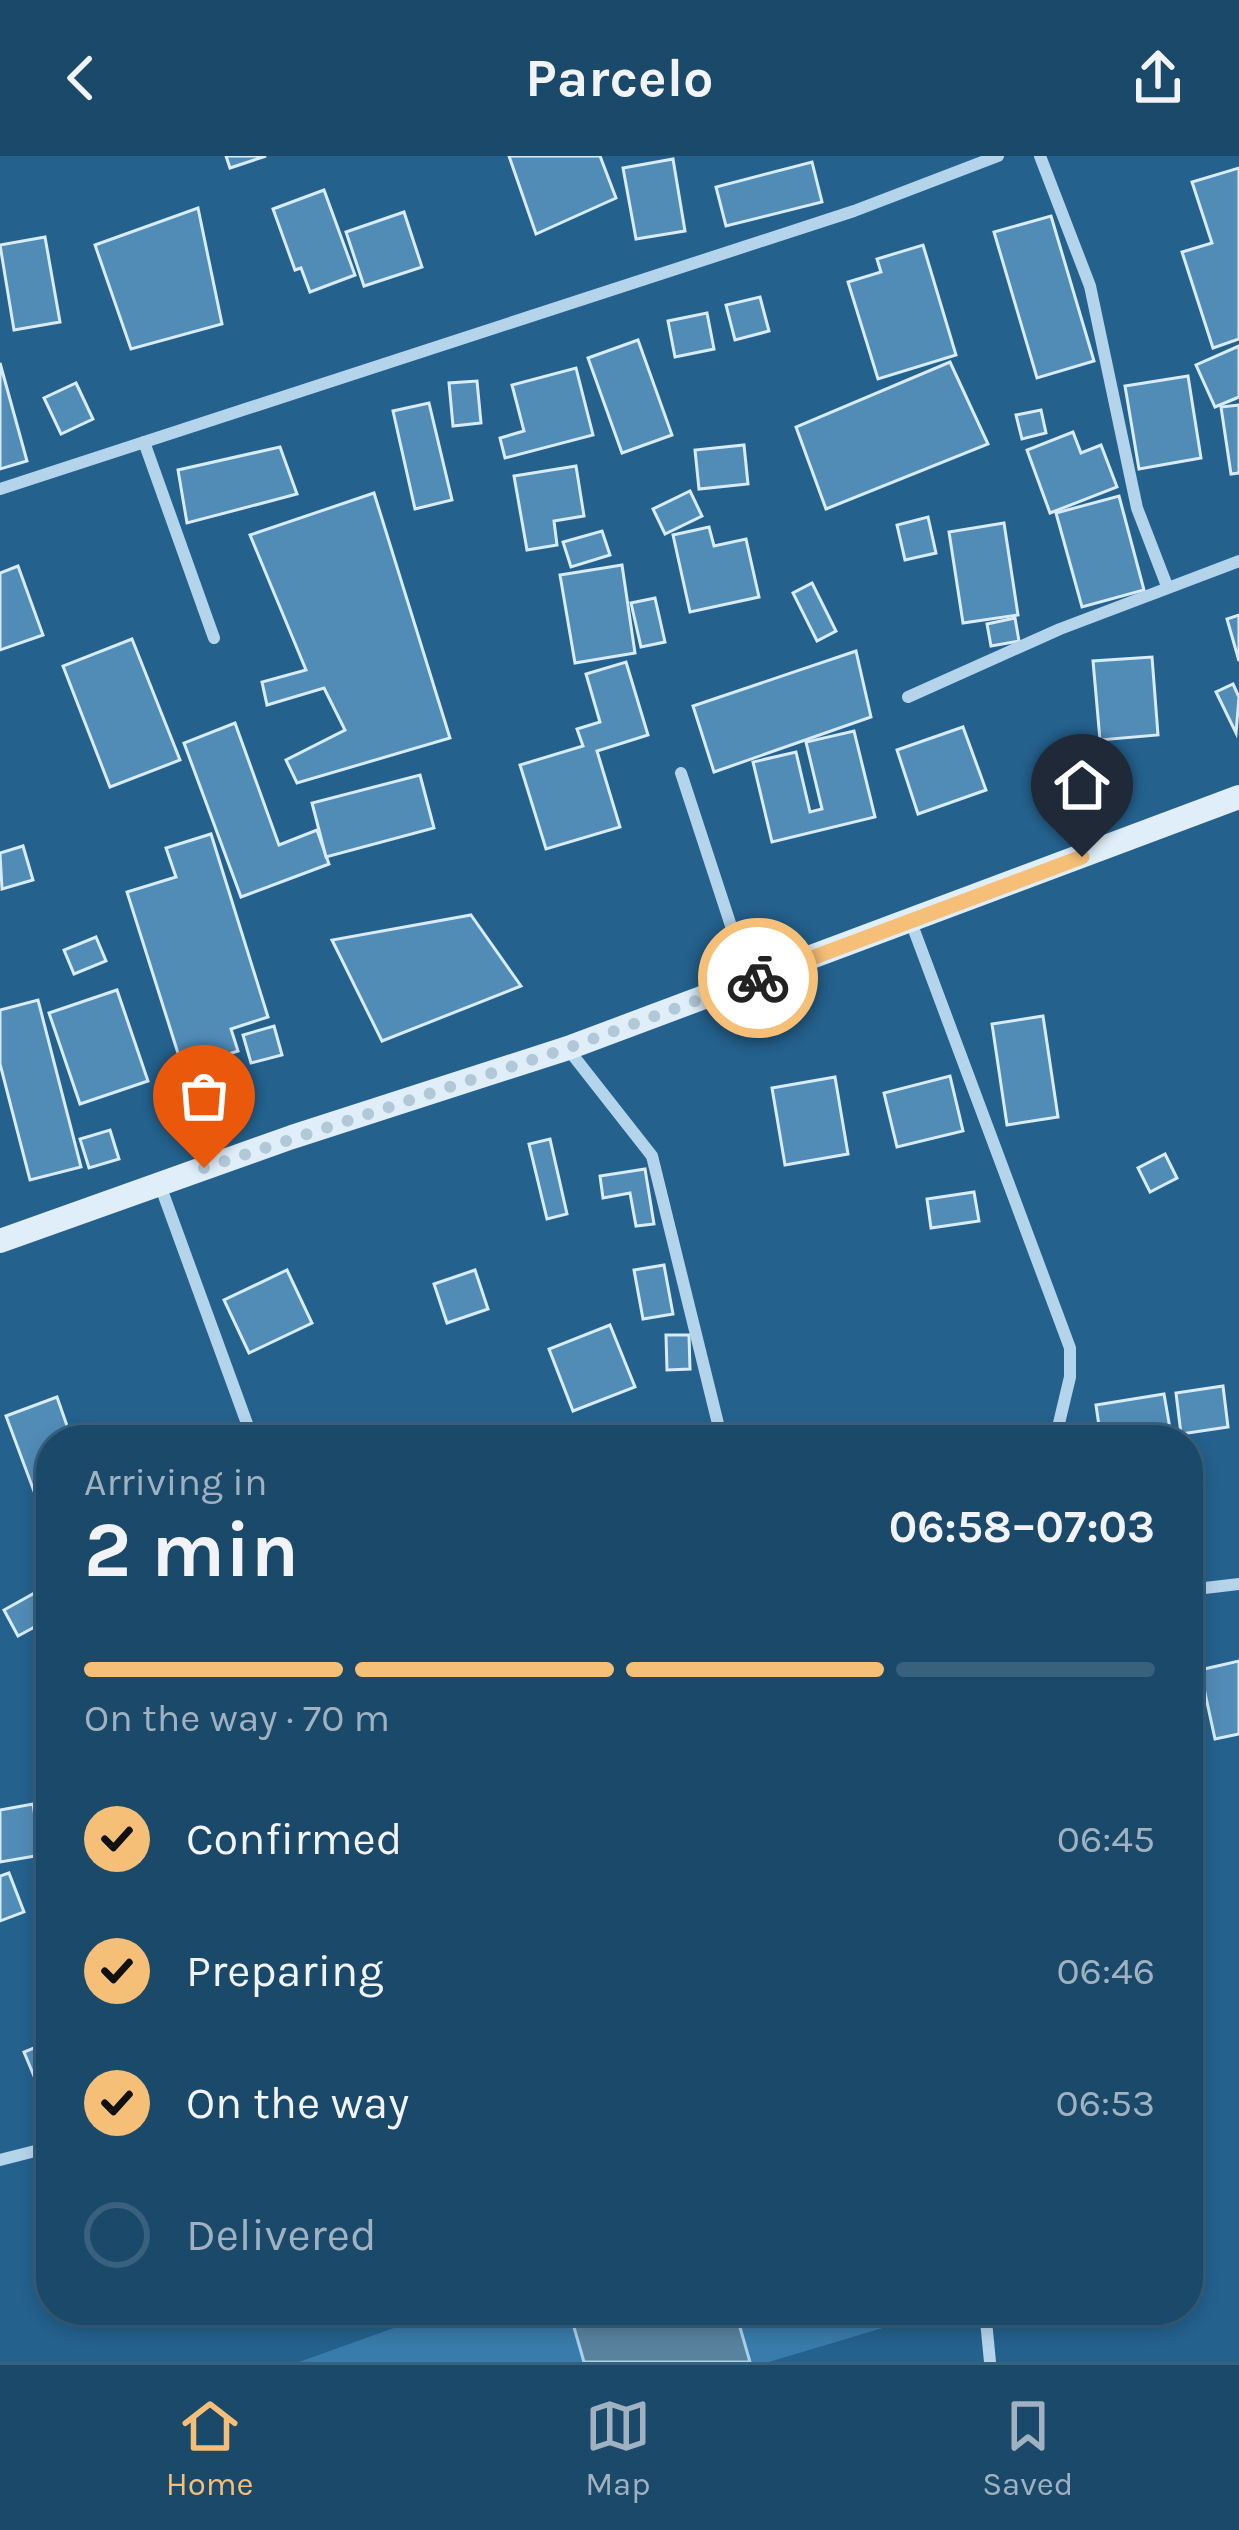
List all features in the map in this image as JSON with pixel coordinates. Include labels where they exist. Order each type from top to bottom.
[{"type":"main road","points":[[0,1241],[568,1048],[1239,797]]},
{"type":"street","points":[[0,489],[854,211],[998,156]]},
{"type":"street","points":[[1040,156],[1090,286],[1137,508],[1167,586]]},
{"type":"street","points":[[144,442],[214,638]]},
{"type":"street","points":[[908,697],[1167,586],[1239,561]]},
{"type":"street","points":[[681,773],[749,982]]},
{"type":"street","points":[[911,922],[1070,1348],[1070,1377],[1059,1425]]},
{"type":"street","points":[[568,1048],[652,1156],[718,1425]]},
{"type":"street","points":[[160,1184],[248,1425]]},
{"type":"street","points":[[1203,1588],[1239,1584]]},
{"type":"street","points":[[0,2160],[36,2151]]},
{"type":"street","points":[[986,2325],[990,2362]]},
{"type":"shaded area","points":[[402,2325],[893,2325],[769,2362],[299,2362]]},
{"type":"shaded area","points":[[573,2325],[739,2325],[750,2362],[584,2362]]},
{"type":"building","points":[[226,156],[266,156],[230,168]]},
{"type":"building","points":[[509,156],[600,156],[616,198],[536,234]]},
{"type":"building","points":[[673,159],[685,231],[636,239],[623,168]]},
{"type":"building","points":[[812,162],[822,202],[726,226],[716,187]]},
{"type":"building","points":[[1239,168],[1239,339],[1213,348],[1182,252],[1212,243],[1192,182]]},
{"type":"building","points":[[324,190],[355,275],[310,292],[301,268],[295,270],[273,209]]},
{"type":"building","points":[[198,208],[222,324],[131,349],[95,245]]},
{"type":"building","points":[[404,212],[422,267],[364,286],[346,232]]},
{"type":"building","points":[[1051,216],[1094,361],[1037,378],[994,232]]},
{"type":"building","points":[[45,237],[60,322],[14,330],[0,245]]},
{"type":"building","points":[[923,245],[956,355],[878,379],[848,282],[881,272],[877,259]]},
{"type":"building","points":[[760,297],[769,331],[735,340],[726,305]]},
{"type":"building","points":[[707,313],[714,349],[675,357],[668,321]]},
{"type":"building","points":[[638,340],[672,435],[622,453],[588,358]]},
{"type":"building","points":[[1239,346],[1239,397],[1215,407],[1196,365]]},
{"type":"building","points":[[950,362],[988,444],[826,509],[796,427]]},
{"type":"building","points":[[0,363],[27,461],[0,469]]},
{"type":"building","points":[[576,368],[593,435],[505,458],[500,438],[524,431],[512,385]]},
{"type":"building","points":[[1188,376],[1201,458],[1139,469],[1125,386]]},
{"type":"building","points":[[477,381],[481,423],[453,426],[449,383]]},
{"type":"building","points":[[76,383],[93,419],[61,434],[44,398]]},
{"type":"building","points":[[429,403],[452,500],[415,509],[393,411]]},
{"type":"building","points":[[1239,405],[1239,473],[1231,474],[1221,407]]},
{"type":"building","points":[[1041,410],[1046,433],[1022,439],[1016,415]]},
{"type":"building","points":[[1073,432],[1081,453],[1101,445],[1117,487],[1050,513],[1027,450]]},
{"type":"building","points":[[744,445],[748,484],[699,489],[695,450]]},
{"type":"building","points":[[280,447],[297,494],[187,523],[178,470]]},
{"type":"building","points":[[576,466],[584,516],[554,521],[557,545],[527,550],[514,476]]},
{"type":"building","points":[[690,491],[702,516],[665,534],[653,509]]},
{"type":"building","points":[[374,493],[450,738],[297,783],[286,760],[345,730],[324,688],[267,705],[262,682],[306,670],[250,535]]},
{"type":"building","points":[[1119,496],[1144,590],[1082,607],[1056,513]]},
{"type":"building","points":[[928,517],[936,553],[905,560],[897,525]]},
{"type":"building","points":[[1004,523],[1018,615],[963,623],[949,532]]},
{"type":"building","points":[[709,527],[714,546],[746,539],[759,597],[690,612],[673,535]]},
{"type":"building","points":[[602,531],[610,555],[571,567],[563,542]]},
{"type":"building","points":[[622,565],[635,653],[575,663],[560,575]]},
{"type":"building","points":[[18,566],[43,635],[0,650],[0,573]]},
{"type":"building","points":[[812,583],[836,631],[817,641],[793,593]]},
{"type":"building","points":[[655,598],[665,642],[641,647],[631,603]]},
{"type":"building","points":[[1239,615],[1239,661],[1227,619]]},
{"type":"building","points":[[1015,618],[1019,641],[991,646],[987,624]]},
{"type":"building","points":[[132,639],[180,760],[110,787],[63,666]]},
{"type":"building","points":[[856,651],[871,717],[714,772],[693,706]]},
{"type":"building","points":[[1152,657],[1158,735],[1100,740],[1093,661]]},
{"type":"building","points":[[626,662],[648,735],[597,751],[620,827],[546,849],[520,765],[583,746],[577,729],[600,722],[586,674]]},
{"type":"building","points":[[1233,684],[1239,697],[1236,733],[1216,692]]},
{"type":"building","points":[[235,723],[279,845],[317,830],[329,864],[241,897],[184,743]]},
{"type":"building","points":[[963,727],[986,790],[918,814],[897,750]]},
{"type":"building","points":[[854,731],[875,817],[772,842],[753,762],[796,752],[810,812],[822,809],[806,742]]},
{"type":"building","points":[[420,775],[434,828],[326,857],[312,803]]},
{"type":"building","points":[[211,834],[268,1017],[231,1029],[238,1051],[183,1069],[127,892],[176,877],[166,848]]},
{"type":"building","points":[[23,846],[33,880],[2,889],[0,853]]},
{"type":"building","points":[[471,915],[521,986],[382,1041],[332,940]]},
{"type":"building","points":[[96,937],[106,961],[74,974],[64,950]]},
{"type":"building","points":[[117,990],[148,1081],[80,1104],[49,1013]]},
{"type":"building","points":[[38,1000],[81,1167],[30,1180],[0,1064],[0,1010]]},
{"type":"building","points":[[1043,1016],[1058,1117],[1007,1125],[992,1024]]},
{"type":"building","points":[[274,1026],[282,1055],[251,1063],[243,1035]]},
{"type":"building","points":[[950,1076],[963,1131],[897,1147],[884,1093]]},
{"type":"building","points":[[835,1077],[848,1154],[785,1165],[772,1088]]},
{"type":"building","points":[[110,1130],[119,1159],[89,1168],[80,1139]]},
{"type":"building","points":[[550,1139],[567,1214],[547,1219],[529,1144]]},
{"type":"building","points":[[1165,1154],[1177,1178],[1150,1192],[1138,1168]]},
{"type":"building","points":[[645,1169],[654,1224],[636,1226],[630,1193],[603,1198],[600,1176]]},
{"type":"building","points":[[974,1192],[979,1221],[931,1228],[927,1199]]},
{"type":"building","points":[[664,1265],[673,1314],[643,1319],[634,1270]]},
{"type":"building","points":[[287,1270],[312,1323],[249,1353],[224,1300]]},
{"type":"building","points":[[475,1270],[488,1309],[447,1323],[434,1284]]},
{"type":"building","points":[[610,1325],[635,1387],[573,1411],[549,1349]]},
{"type":"building","points":[[666,1335],[689,1335],[690,1369],[667,1370]]},
{"type":"building","points":[[1223,1386],[1228,1427],[1203,1431],[1203,1425],[1180,1425],[1176,1393]]},
{"type":"building","points":[[1164,1394],[1169,1425],[1099,1425],[1096,1405]]},
{"type":"building","points":[[57,1397],[67,1425],[36,1425],[36,1494],[35,1494],[6,1416]]},
{"type":"building","points":[[36,1592],[36,1626],[18,1636],[4,1610]]},
{"type":"building","points":[[1239,1661],[1239,1734],[1215,1739],[1203,1669]]},
{"type":"building","points":[[33,1804],[36,1856],[0,1862],[0,1810]]},
{"type":"building","points":[[9,1873],[24,1912],[0,1921],[0,1876]]},
{"type":"building","points":[[36,2047],[36,2081],[24,2052]]},
{"type":"way so far","points":[[204,1168],[568,1048],[758,978]]},
{"type":"route","points":[[758,978],[1082,857]]}]
